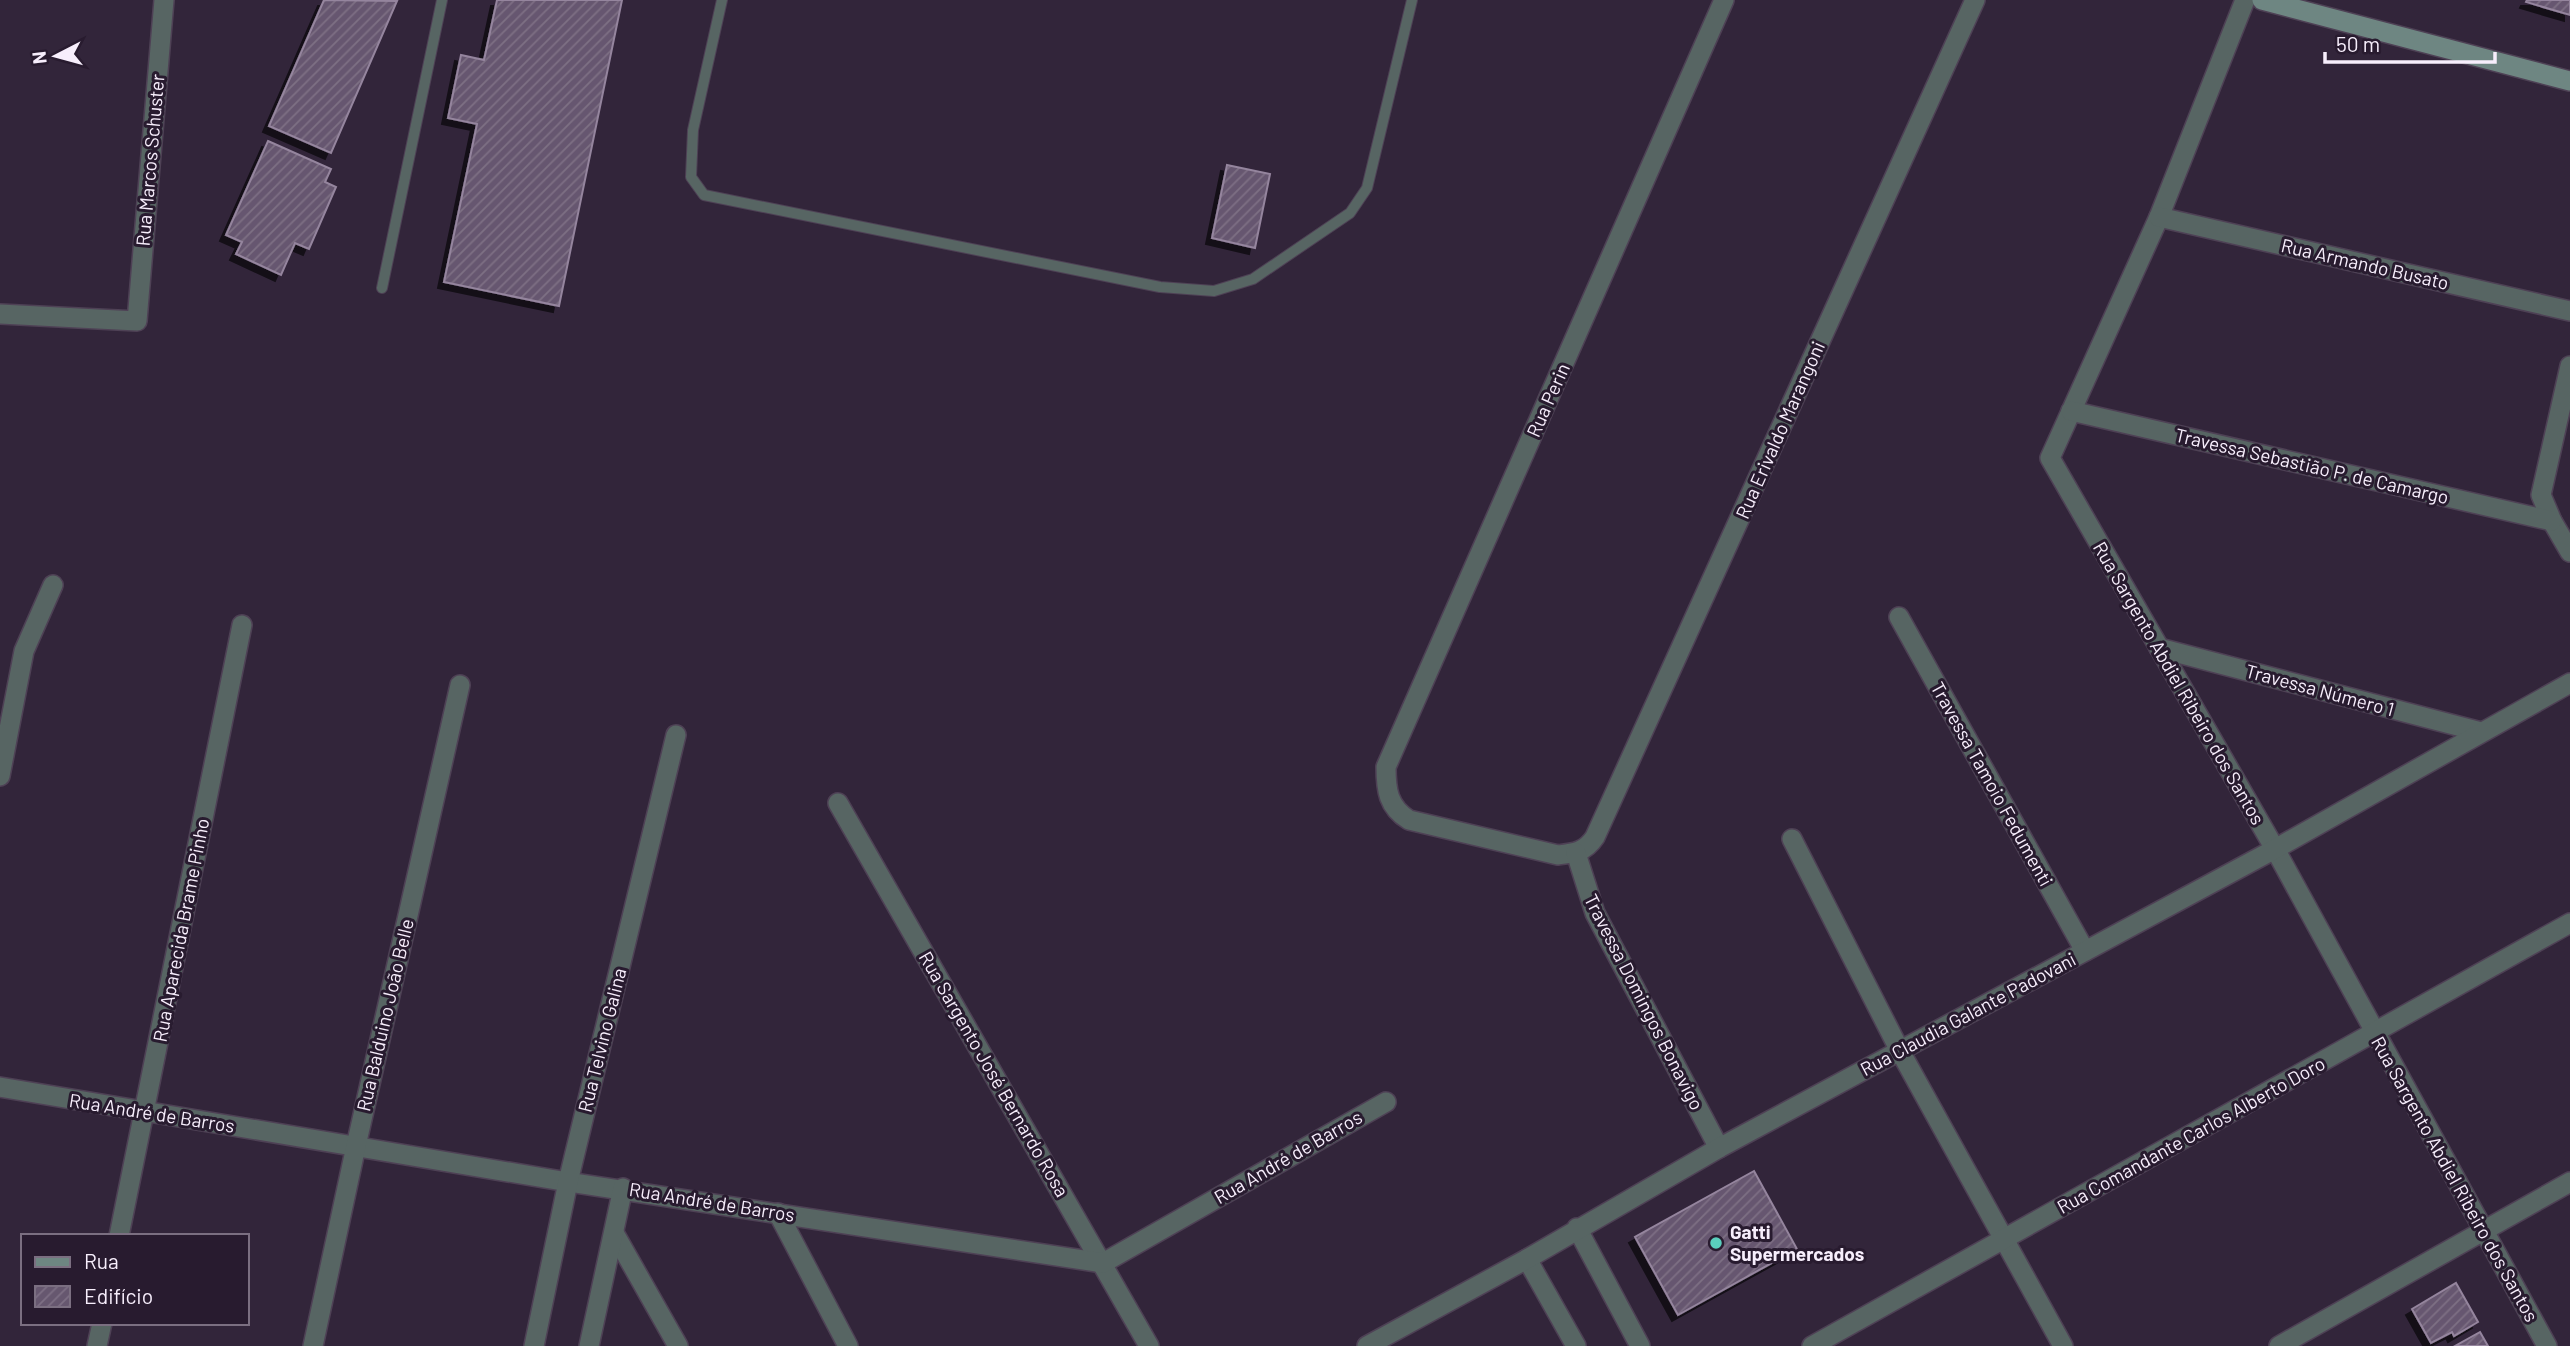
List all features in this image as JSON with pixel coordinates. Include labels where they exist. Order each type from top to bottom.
[{"type":"main road","points":[[2262,0],[2570,81]]},
{"type":"street","name":"Rua Marcos Schuster","points":[[0,314],[137,321],[164,0]]},
{"type":"street","name":"Rua Perin","points":[[1576,853],[1558,855],[1409,820],[1391,803],[1386,787],[1386,767],[1724,0]]},
{"type":"street","name":"Rua Erivaldo Marangoni","points":[[1576,853],[1588,847],[1595,836],[1975,0]]},
{"type":"street","name":"Rua Sargento Abdiel Ribeiro dos Santos","points":[[2245,0],[2159,218],[2050,458],[2275,849],[2547,1346]]},
{"type":"street","name":"Rua Armando Busato","points":[[2159,218],[2570,312]]},
{"type":"street","points":[[2570,366],[2541,495],[2570,552]]},
{"type":"street","name":"Travessa Sebastião P. de Camargo","points":[[2071,411],[2552,521]]},
{"type":"street","points":[[0,776],[8,695],[53,585]]},
{"type":"street","name":"Travessa Tamoio Fedumenti","points":[[1899,617],[2085,951]]},
{"type":"street","name":"Rua Aparecida Brame Pinho","points":[[119,1234],[242,625]]},
{"type":"street","name":"Travessa Número 1","points":[[2159,648],[2481,732]]},
{"type":"street","name":"Rua Claudia Galante Padovani","points":[[1367,1346],[1527,1259],[1719,1148],[2275,849],[2570,682]]},
{"type":"street","name":"Rua Balduino João Belle","points":[[313,1346],[460,685]]},
{"type":"street","name":"Rua Telvino Galina","points":[[534,1346],[568,1182],[676,735]]},
{"type":"street","name":"Rua Sargento José Bernardo Rosa","points":[[838,803],[1149,1346]]},
{"type":"street","points":[[1792,839],[1900,1051],[2063,1346]]},
{"type":"street","name":"Travessa Domingos Bonavigo","points":[[1576,853],[1595,913],[1719,1148]]},
{"type":"street","name":"Rua Comandante Carlos Alberto Doro","points":[[1812,1346],[2570,923]]},
{"type":"street","name":"Rua André de Barros","points":[[0,1087],[568,1182],[623,1188],[1103,1263],[1385,1101]]},
{"type":"street","points":[[2279,1346],[2570,1182]]},
{"type":"street","points":[[589,1346],[623,1188]]},
{"type":"street","points":[[778,1213],[848,1346]]},
{"type":"street","points":[[1577,1228],[1640,1346]]},
{"type":"street","points":[[614,1233],[678,1346]]},
{"type":"street","points":[[1527,1259],[1576,1346]]},
{"type":"street","points":[[97,1346],[102,1325]]},
{"type":"lane","points":[[382,288],[442,0]]},
{"type":"lane","points":[[722,0],[693,130],[691,177],[704,195],[1160,287],[1214,291],[1253,279],[1350,213],[1367,188],[1412,0]]},
{"type":"building","points":[[324,0],[397,1],[331,153],[269,126]]},
{"type":"building","points":[[497,0],[622,0],[559,306],[444,282],[477,124],[448,118],[461,55],[484,60]]},
{"type":"building","points":[[2570,0],[2570,15],[2526,2]]},
{"type":"building","points":[[268,141],[331,169],[325,182],[336,187],[309,249],[295,243],[281,275],[236,254],[242,242],[226,235]]},
{"type":"building","points":[[1227,165],[1270,174],[1255,248],[1212,238]]},
{"type":"building","name":"Gatti Supermercados","points":[[1754,1171],[1797,1249],[1678,1315],[1635,1237]]},
{"type":"building","points":[[2456,1283],[2478,1322],[2454,1336],[2452,1332],[2431,1343],[2412,1309]]},
{"type":"building","points":[[2480,1332],[2488,1346],[2455,1346]]},
{"type":"place","name":"Gatti Supermercados","points":[[1716,1243]]}]
